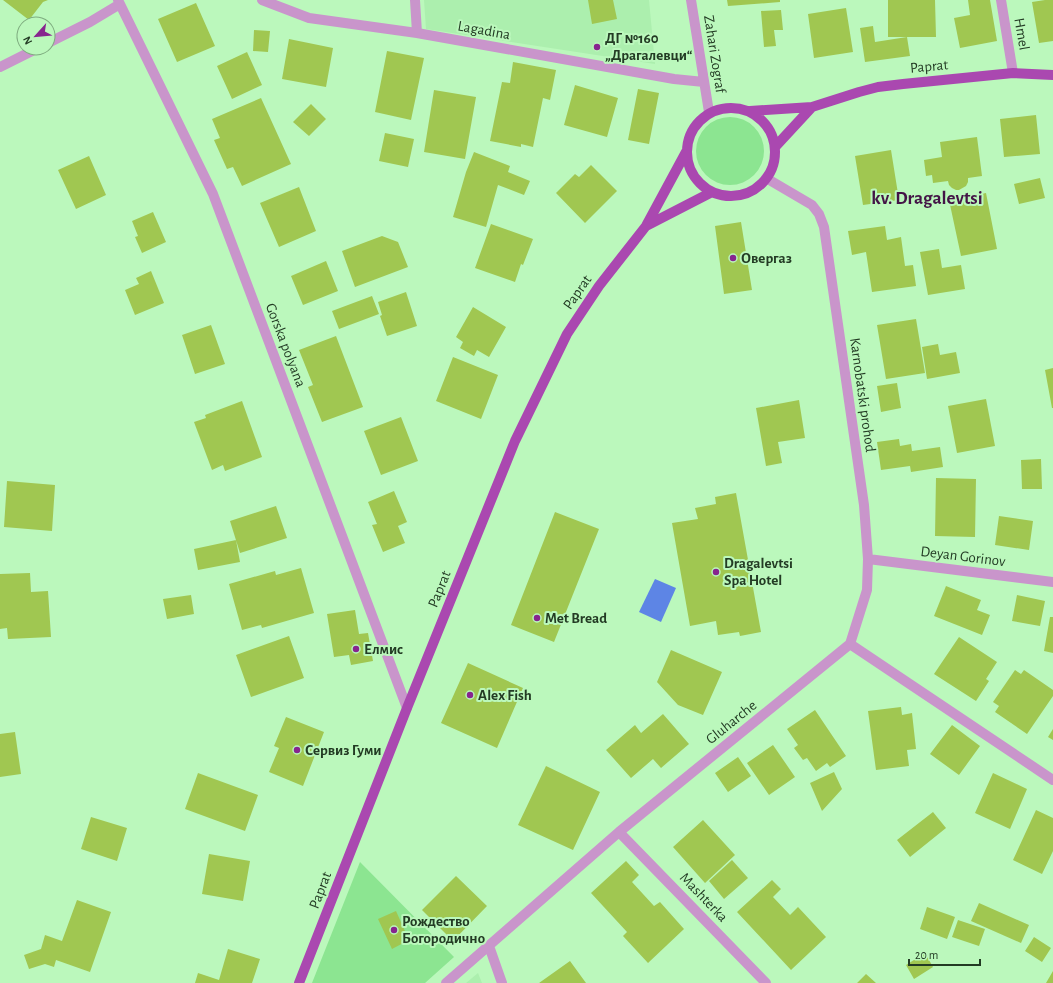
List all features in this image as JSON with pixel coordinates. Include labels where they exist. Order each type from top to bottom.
[{"type":"main road","name":"Paprat","points":[[750,112],[812,107],[878,87],[1013,73],[1053,75]]},
{"type":"main road","points":[[737,107],[750,112],[760,118],[767,126],[772,136],[775,147],[775,158],[772,169],[759,186],[750,192],[731,196],[712,192],[698,182],[688,164],[686,152],[692,129],[709,112],[722,108],[737,107]]},
{"type":"main road","name":"Paprat","points":[[775,147],[812,107]]},
{"type":"main road","name":"Paprat","points":[[299,983],[407,708],[515,441],[563,341],[599,286],[646,226],[686,152]]},
{"type":"main road","name":"Paprat","points":[[646,226],[712,192]]},
{"type":"street","name":"Lagadina","points":[[262,0],[309,18],[417,33],[666,78],[704,82]]},
{"type":"street","points":[[415,0],[417,33]]},
{"type":"street","name":"Zahari Zograf","points":[[691,0],[709,112]]},
{"type":"street","name":"Hmel","points":[[1001,0],[1013,73]]},
{"type":"street","points":[[56,39],[90,22],[119,2]]},
{"type":"street","name":"Gorska polyana","points":[[119,2],[213,194],[407,708]]},
{"type":"street","points":[[0,67],[22,56]]},
{"type":"street","name":"Karnobatski prohod","points":[[766,178],[812,205],[819,214],[824,227],[864,505],[868,559],[867,590],[850,644]]},
{"type":"street","name":"Deyan Gorinov","points":[[868,559],[1053,582]]},
{"type":"street","points":[[850,644],[1053,780]]},
{"type":"street","name":"Gluharche","points":[[446,983],[619,832],[850,644]]},
{"type":"street","name":"Mashterka","points":[[619,832],[766,983]]},
{"type":"street","points":[[488,946],[502,983]]},
{"type":"shaded area","name":"ДГ №160 „Драгалевци“","points":[[424,0],[649,0],[655,64],[426,29]]},
{"type":"shaded area","points":[[730,117],[743,120],[754,127],[761,138],[764,151],[761,164],[754,175],[743,182],[730,185],[717,182],[706,175],[699,164],[696,151],[699,138],[706,127],[717,120]]},
{"type":"shaded area","points":[[360,862],[454,957],[425,983],[312,983]]},
{"type":"shaded area","points":[[478,973],[482,983],[466,983]]},
{"type":"water","points":[[655,579],[676,588],[661,622],[639,612]]},
{"type":"building","points":[[3,0],[48,0],[43,2],[32,16],[24,16]]},
{"type":"building","points":[[588,0],[613,0],[617,19],[592,24]]},
{"type":"building","points":[[727,0],[780,0],[780,2],[728,6]]},
{"type":"building","points":[[888,0],[935,0],[936,37],[888,37]]},
{"type":"building","points":[[968,0],[990,0],[997,41],[960,48],[954,18],[970,15]]},
{"type":"building","points":[[1053,0],[1053,41],[1039,43],[1032,2]]},
{"type":"building","points":[[196,3],[215,46],[177,62],[158,19]]},
{"type":"building","points":[[846,8],[853,52],[814,58],[808,14]]},
{"type":"building","points":[[781,10],[783,30],[774,30],[776,46],[764,47],[761,11]]},
{"type":"building","points":[[873,26],[875,42],[907,37],[910,56],[865,62],[860,28]]},
{"type":"building","points":[[254,30],[270,31],[268,52],[253,51]]},
{"type":"building","points":[[289,39],[333,48],[326,87],[282,79]]},
{"type":"building","points":[[387,51],[424,58],[411,120],[375,112]]},
{"type":"building","points":[[247,52],[262,85],[232,99],[217,66]]},
{"type":"building","points":[[513,62],[556,70],[550,100],[543,98],[533,147],[521,144],[521,147],[490,141],[502,82],[510,83]]},
{"type":"building","points":[[575,85],[618,98],[607,137],[564,125]]},
{"type":"building","points":[[638,89],[659,93],[649,144],[628,140]]},
{"type":"building","points":[[434,90],[476,97],[465,159],[424,152]]},
{"type":"building","points":[[261,98],[291,164],[242,186],[233,167],[227,169],[214,140],[220,138],[212,119]]},
{"type":"building","points":[[311,104],[326,119],[309,136],[293,122]]},
{"type":"building","points":[[1036,115],[1040,154],[1004,157],[1000,119]]},
{"type":"building","points":[[385,133],[414,139],[408,167],[379,161]]},
{"type":"building","points":[[977,137],[982,176],[968,178],[966,186],[956,190],[949,185],[948,181],[933,183],[932,175],[926,176],[924,160],[942,157],[940,142]]},
{"type":"building","points":[[891,150],[899,200],[863,205],[855,156]]},
{"type":"building","points":[[474,152],[510,166],[508,172],[530,181],[524,195],[498,185],[486,227],[453,217],[466,172]]},
{"type":"building","points":[[89,156],[106,195],[76,209],[58,170]]},
{"type":"building","points":[[591,165],[617,191],[585,223],[556,193],[575,174],[579,177]]},
{"type":"building","points":[[1040,178],[1045,198],[1019,204],[1014,184]]},
{"type":"building","points":[[299,187],[316,231],[279,247],[260,203]]},
{"type":"building","points":[[986,193],[997,249],[961,256],[949,200]]},
{"type":"building","points":[[153,212],[166,242],[142,253],[135,237],[138,236],[132,221]]},
{"type":"building","name":"Овергаз","points":[[741,222],[752,290],[724,294],[715,226]]},
{"type":"building","points":[[491,224],[533,239],[523,265],[521,264],[515,282],[475,268]]},
{"type":"building","points":[[885,226],[887,240],[901,237],[905,266],[913,265],[916,286],[872,292],[866,252],[852,255],[848,231]]},
{"type":"building","points":[[382,236],[398,242],[408,267],[355,287],[342,251]]},
{"type":"building","points":[[939,249],[942,268],[961,265],[965,289],[928,295],[920,252]]},
{"type":"building","points":[[326,261],[338,291],[303,305],[291,276]]},
{"type":"building","points":[[151,271],[164,303],[135,315],[125,290],[139,284],[136,278]]},
{"type":"building","points":[[406,292],[417,326],[387,336],[380,316],[382,315],[378,302]]},
{"type":"building","points":[[372,296],[379,314],[339,329],[332,311]]},
{"type":"building","points":[[473,307],[506,327],[489,357],[477,350],[474,356],[460,348],[463,342],[456,337]]},
{"type":"building","points":[[916,319],[925,373],[886,379],[877,325]]},
{"type":"building","points":[[211,325],[225,364],[195,374],[182,335]]},
{"type":"building","points":[[336,336],[363,407],[322,422],[308,387],[313,385],[299,350]]},
{"type":"building","points":[[938,344],[940,355],[956,352],[960,373],[927,379],[922,347]]},
{"type":"building","points":[[453,357],[498,375],[481,419],[436,401]]},
{"type":"building","points":[[1053,368],[1053,408],[1052,408],[1045,370]]},
{"type":"building","points":[[897,383],[901,408],[881,412],[877,386]]},
{"type":"building","points":[[986,399],[995,446],[957,453],[948,406]]},
{"type":"building","points":[[799,400],[805,438],[778,442],[782,463],[766,466],[756,408]]},
{"type":"building","points":[[242,401],[262,457],[225,471],[223,465],[212,470],[194,422],[206,418],[205,415]]},
{"type":"building","points":[[401,417],[418,461],[381,475],[364,431]]},
{"type":"building","points":[[899,439],[900,446],[911,444],[912,451],[940,447],[943,467],[911,472],[910,466],[881,470],[877,442]]},
{"type":"building","points":[[1041,459],[1042,489],[1022,489],[1021,460]]},
{"type":"building","points":[[936,478],[976,479],[975,537],[935,536]]},
{"type":"building","points":[[7,481],[55,485],[52,531],[4,527]]},
{"type":"building","points":[[394,491],[407,522],[398,526],[405,543],[383,552],[372,525],[377,524],[368,502]]},
{"type":"building","name":"Dragalevtsi Spa Hotel","points":[[736,493],[761,632],[740,636],[739,632],[718,635],[716,621],[690,626],[672,523],[698,519],[695,508],[716,504],[715,497]]},
{"type":"building","points":[[276,506],[287,538],[240,553],[230,521]]},
{"type":"building","points":[[555,512],[599,529],[554,642],[511,625]]},
{"type":"building","points":[[999,516],[1033,521],[1029,550],[995,545]]},
{"type":"building","points":[[236,540],[240,562],[198,570],[194,549]]},
{"type":"building","points":[[301,568],[314,613],[262,628],[261,625],[242,630],[229,584],[275,571],[276,575]]},
{"type":"building","points":[[30,573],[31,592],[48,591],[51,637],[8,639],[7,628],[0,629],[0,574]]},
{"type":"building","points":[[946,586],[981,600],[977,610],[990,615],[982,635],[934,616]]},
{"type":"building","points":[[191,595],[194,614],[167,619],[163,599]]},
{"type":"building","points":[[1017,595],[1045,601],[1040,626],[1012,621]]},
{"type":"building","points":[[355,610],[359,634],[368,633],[373,661],[351,665],[349,655],[334,657],[327,614]]},
{"type":"building","points":[[1050,617],[1053,617],[1053,653],[1044,651]]},
{"type":"building","points":[[289,636],[304,678],[251,697],[236,655]]},
{"type":"building","points":[[959,637],[997,662],[986,679],[989,681],[976,701],[934,674]]},
{"type":"building","points":[[671,650],[722,672],[703,715],[678,705],[657,682]]},
{"type":"building","points":[[468,663],[523,688],[497,748],[441,723]]},
{"type":"building","points":[[1015,670],[1021,674],[1024,670],[1053,690],[1053,696],[1027,734],[995,712],[999,706],[993,702]]},
{"type":"building","points":[[901,707],[902,715],[912,713],[916,749],[907,750],[909,766],[876,770],[868,711]]},
{"type":"building","points":[[815,710],[846,756],[830,767],[827,763],[816,771],[807,758],[803,760],[794,748],[798,745],[787,729]]},
{"type":"building","points":[[663,714],[689,744],[661,768],[653,759],[631,778],[606,750],[635,725],[641,733]]},
{"type":"building","points":[[286,717],[324,732],[303,786],[269,772],[279,748],[274,746]]},
{"type":"building","points":[[952,725],[980,746],[959,775],[930,754]]},
{"type":"building","points":[[1053,729],[1053,740],[1048,737]]},
{"type":"building","points":[[15,732],[21,774],[0,777],[0,734]]},
{"type":"building","points":[[773,745],[795,777],[769,795],[747,763]]},
{"type":"building","points":[[738,757],[751,776],[728,792],[715,773]]},
{"type":"building","points":[[546,766],[600,792],[573,850],[518,825]]},
{"type":"building","points":[[834,772],[842,789],[822,811],[810,783]]},
{"type":"building","points":[[198,773],[258,795],[245,831],[185,809]]},
{"type":"building","points":[[993,773],[1027,789],[1010,829],[975,813]]},
{"type":"building","points":[[1036,810],[1053,818],[1053,851],[1042,874],[1013,860]]},
{"type":"building","points":[[933,812],[946,828],[910,857],[897,840]]},
{"type":"building","points":[[91,817],[127,828],[117,861],[81,849]]},
{"type":"building","points":[[703,820],[735,855],[705,883],[673,847]]},
{"type":"building","points":[[209,854],[250,861],[243,901],[202,894]]},
{"type":"building","points":[[732,860],[748,878],[724,899],[709,881]]},
{"type":"building","points":[[626,861],[639,875],[632,882],[654,906],[660,902],[684,929],[648,963],[623,936],[627,932],[591,893]]},
{"type":"building","points":[[456,876],[487,906],[453,941],[422,910]]},
{"type":"building","points":[[772,880],[781,889],[773,897],[790,915],[798,907],[826,937],[791,970],[737,912]]},
{"type":"building","points":[[77,900],[111,912],[90,972],[56,960],[54,967],[45,964],[29,969],[24,955],[41,949],[45,935],[62,941]]},
{"type":"building","points":[[979,903],[1029,925],[1021,943],[971,921]]},
{"type":"building","points":[[927,907],[955,917],[947,939],[920,929]]},
{"type":"building","name":"Рождество Богородично","points":[[396,911],[409,940],[392,949],[378,919]]},
{"type":"building","points":[[958,920],[985,929],[979,946],[952,937]]},
{"type":"building","points":[[1034,937],[1051,948],[1042,962],[1025,951]]},
{"type":"building","points":[[228,949],[260,959],[252,983],[195,983],[198,973],[219,980]]},
{"type":"building","points":[[925,953],[933,967],[914,979],[906,965]]},
{"type":"building","points":[[570,961],[586,983],[539,983]]},
{"type":"building","points":[[1053,971],[1053,983],[1046,983]]},
{"type":"building","points":[[866,974],[876,983],[857,983]]},
{"type":"place","name":"ДГ №160 „Драгалевци“","points":[[597,47]]},
{"type":"place","name":"Овергаз","points":[[733,258]]},
{"type":"place","name":"Dragalevtsi Spa Hotel","points":[[716,572]]},
{"type":"place","name":"Met Bread","points":[[537,618]]},
{"type":"place","name":"Елмис","points":[[356,649]]},
{"type":"place","name":"Alex Fish","points":[[470,695]]},
{"type":"place","name":"Сервиз Гуми","points":[[297,750]]},
{"type":"place","name":"Рождество Богородично","points":[[394,930]]},
{"type":"district","name":"kv. Dragalevtsi","points":[[927,197]]}]
